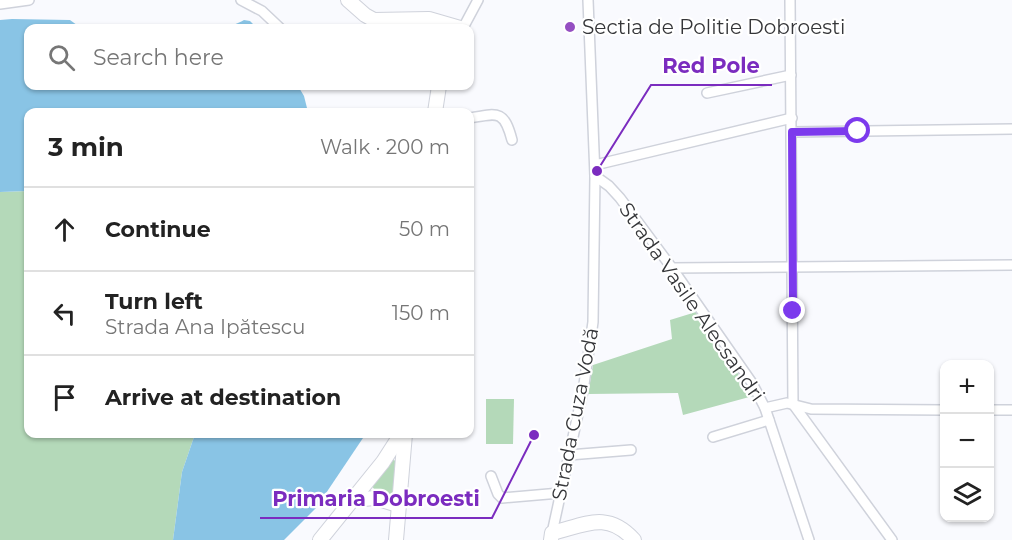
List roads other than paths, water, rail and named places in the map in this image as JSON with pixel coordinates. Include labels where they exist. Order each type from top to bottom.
[{"type":"street","points":[[0,4],[29,0]]},
{"type":"street","points":[[241,0],[262,11],[276,24]]},
{"type":"street","points":[[348,0],[374,20],[411,17],[447,24]]},
{"type":"street","points":[[464,24],[478,0]]},
{"type":"street","name":"Strada Cuza Vodă","points":[[551,537],[589,361],[593,322],[595,165],[588,0]]},
{"type":"street","points":[[790,0],[793,404],[892,540]]},
{"type":"street","points":[[707,93],[791,75]]},
{"type":"street","points":[[436,108],[438,90]]},
{"type":"street","points":[[474,117],[500,115],[506,121],[513,140]]},
{"type":"street","points":[[595,165],[792,118]]},
{"type":"street","points":[[792,132],[1012,129]]},
{"type":"street","name":"Strada Vasile Alecsandri","points":[[595,176],[620,198],[746,372],[765,408],[809,540]]},
{"type":"street","points":[[672,268],[1012,265]]},
{"type":"street","points":[[765,408],[783,403],[811,409],[940,410]]},
{"type":"street","points":[[994,410],[1012,410]]},
{"type":"street","points":[[713,437],[769,420]]},
{"type":"street","points":[[320,540],[400,438]]},
{"type":"street","points":[[396,540],[403,438]]},
{"type":"street","points":[[569,455],[631,450]]},
{"type":"street","points":[[491,476],[502,498],[560,493]]},
{"type":"street","points":[[352,500],[375,498],[398,505]]},
{"type":"street","points":[[551,537],[597,522],[608,522],[619,526],[634,540]]},
{"type":"water","points":[[0,20],[70,20],[76,24],[24,24],[24,90],[300,90],[307,108],[24,108],[24,191],[0,192]]},
{"type":"water","points":[[244,20],[253,24],[235,24]]},
{"type":"water","points":[[194,438],[363,438],[316,508],[284,540],[173,540],[182,472]]},
{"type":"place","name":"Sectia de Politie Dobroesti","points":[[570,27]]},
{"type":"place","name":"Red Pole","points":[[597,171]]},
{"type":"place","name":"Primaria Dobroesti","points":[[534,435]]}]
